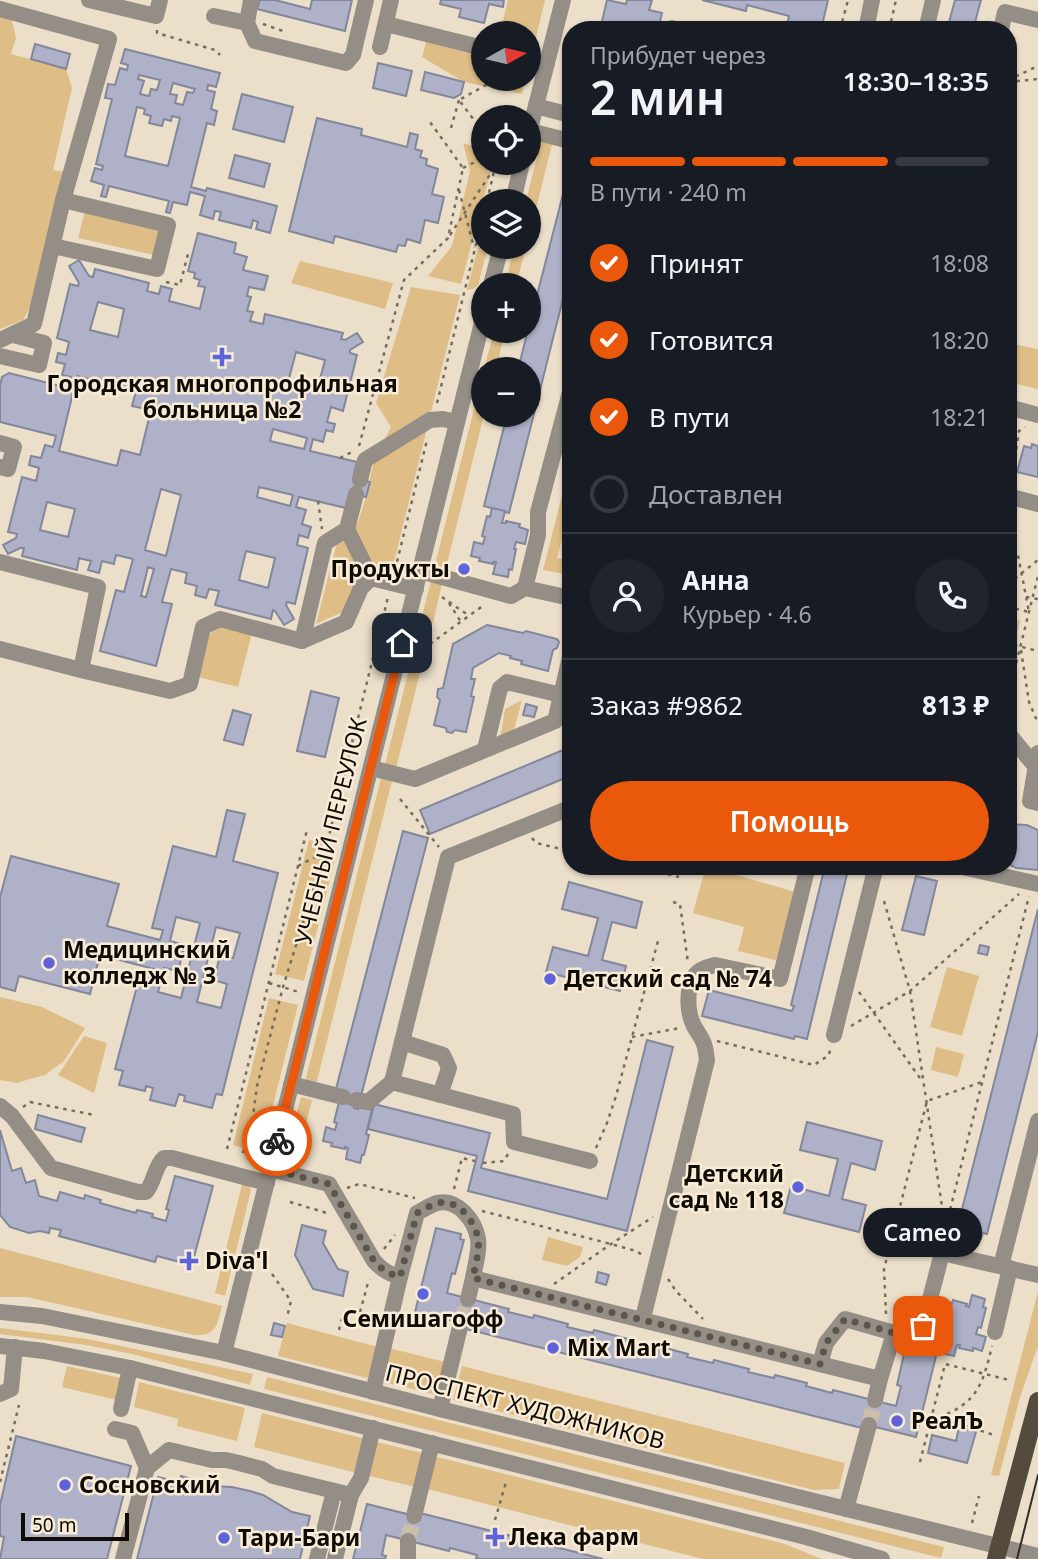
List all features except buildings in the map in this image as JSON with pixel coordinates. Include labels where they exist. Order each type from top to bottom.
[{"type":"main road","points":[[998,1553],[1038,1401]]},
{"type":"street","points":[[89,0],[158,8]]},
{"type":"street","points":[[251,0],[247,23],[255,41],[346,63],[353,55],[366,0]]},
{"type":"street","points":[[380,47],[391,0]]},
{"type":"street","points":[[536,105],[563,0]]},
{"type":"street","points":[[868,21],[872,0]]},
{"type":"street","points":[[928,21],[933,0]]},
{"type":"street","points":[[0,9],[109,39],[63,200],[34,324],[6,337]]},
{"type":"street","points":[[1003,21],[1005,12],[1038,20]]},
{"type":"street","points":[[214,16],[247,23]]},
{"type":"street","points":[[386,24],[471,45]]},
{"type":"street","points":[[541,63],[547,64]]},
{"type":"street","points":[[541,107],[562,113]]},
{"type":"street","points":[[541,136],[562,140]]},
{"type":"street","points":[[53,246],[157,269],[168,225],[63,200]]},
{"type":"street","points":[[0,356],[39,365],[44,344],[6,337]]},
{"type":"street","name":"УЧЕБНЫЙ ПЕРЕУЛОК","points":[[224,1353],[477,343]]},
{"type":"street","points":[[1017,411],[1033,419]]},
{"type":"street","points":[[416,589],[371,578],[347,529],[365,460],[433,419],[457,422]]},
{"type":"street","points":[[525,588],[538,535],[538,512],[562,422]]},
{"type":"street","points":[[0,443],[14,447],[8,469],[0,467]]},
{"type":"street","points":[[1017,498],[1038,504]]},
{"type":"street","points":[[302,641],[325,543],[347,529]]},
{"type":"street","points":[[0,562],[98,587],[81,670]]},
{"type":"street","points":[[420,571],[511,596],[525,588],[562,596]]},
{"type":"street","points":[[0,649],[170,691],[190,684],[203,627],[220,619],[302,641],[346,622],[361,588],[371,578]]},
{"type":"street","points":[[485,749],[500,688],[507,682],[561,695]]},
{"type":"street","points":[[371,768],[415,779],[555,721],[562,691]]},
{"type":"street","points":[[1017,742],[1037,762],[1030,801],[1038,803]]},
{"type":"street","points":[[291,1084],[368,1102],[392,1082],[448,857],[562,811]]},
{"type":"street","points":[[643,1318],[708,1060],[704,1043],[689,1013],[692,983],[696,974],[715,965],[779,979],[806,875]]},
{"type":"street","points":[[834,1035],[874,875]]},
{"type":"street","points":[[996,875],[1035,884]]},
{"type":"street","points":[[402,1042],[443,1055],[449,1068],[439,1095]]},
{"type":"street","points":[[392,1082],[513,1114],[514,1142],[590,1161]]},
{"type":"street","points":[[6,1111],[51,1168],[138,1192],[146,1192],[152,1184],[158,1163],[164,1158],[329,1184],[374,1261],[380,1268],[400,1277]]},
{"type":"street","points":[[995,1332],[1006,1267],[1038,1121]]},
{"type":"street","points":[[373,1392],[417,1213],[450,1205],[474,1226],[479,1241],[468,1298]]},
{"type":"street","points":[[820,1364],[826,1343],[845,1319],[890,1332],[923,1326],[942,1253],[1038,1275]]},
{"type":"street","points":[[473,1278],[643,1318],[880,1379]]},
{"type":"street","name":"ПРОСПЕКТ ХУДОЖНИКОВ","points":[[0,1312],[43,1316],[224,1353],[846,1509],[998,1553],[1038,1556]]},
{"type":"street","points":[[440,1409],[461,1323]]},
{"type":"street","points":[[875,1400],[890,1332]]},
{"type":"street","points":[[0,1394],[11,1389],[8,1346],[85,1357],[779,1530],[836,1553],[883,1559]]},
{"type":"street","points":[[121,1409],[130,1368]]},
{"type":"street","points":[[846,1509],[869,1425]]},
{"type":"street","points":[[335,1559],[351,1495],[361,1478],[373,1428]]},
{"type":"street","points":[[115,1429],[132,1433],[147,1468]]},
{"type":"street","points":[[414,1516],[432,1443]]},
{"type":"street","points":[[123,1559],[147,1468],[169,1450],[239,1463],[262,1469],[273,1476],[351,1495]]},
{"type":"street","points":[[317,1559],[334,1491]]},
{"type":"street","points":[[408,1541],[408,1559]]},
{"type":"path","points":[[843,21],[848,0]]},
{"type":"path","points":[[891,21],[896,0]]},
{"type":"path","points":[[158,8],[156,33],[215,50],[220,55]]},
{"type":"path","points":[[1017,76],[1038,66]]},
{"type":"path","points":[[1017,80],[1038,79]]},
{"type":"path","points":[[451,128],[459,100],[475,91]]},
{"type":"path","points":[[459,100],[471,116]]},
{"type":"path","points":[[430,122],[463,169]]},
{"type":"path","points":[[448,238],[463,169],[471,164]]},
{"type":"path","points":[[340,458],[358,449],[404,280],[448,238],[490,175]]},
{"type":"path","points":[[458,187],[471,239]]},
{"type":"path","points":[[165,282],[180,285],[189,250]]},
{"type":"path","points":[[243,1153],[253,1116],[257,1086],[325,852],[472,259]]},
{"type":"path","points":[[1017,444],[1019,431],[1033,419]]},
{"type":"path","points":[[317,501],[325,543]]},
{"type":"path","points":[[1017,553],[1029,612]]},
{"type":"path","points":[[1017,577],[1038,560]]},
{"type":"path","points":[[1017,662],[1038,576]]},
{"type":"path","points":[[430,644],[500,593]]},
{"type":"path","points":[[442,597],[469,616]]},
{"type":"path","points":[[1026,597],[1038,599]]},
{"type":"path","points":[[448,601],[461,622]]},
{"type":"path","points":[[1017,609],[1029,612]]},
{"type":"path","points":[[1017,646],[1038,651]]},
{"type":"path","points":[[1021,647],[1029,702],[1038,723]]},
{"type":"path","points":[[400,799],[448,857]]},
{"type":"path","points":[[524,827],[536,843],[562,849]]},
{"type":"path","points":[[227,1149],[307,830]]},
{"type":"path","points":[[298,866],[325,852]]},
{"type":"path","points":[[671,875],[679,877]]},
{"type":"path","points":[[704,1043],[717,1041],[814,1065],[829,1055],[834,1035],[910,991],[1035,884]]},
{"type":"path","points":[[882,894],[910,991],[945,1227],[1035,884]]},
{"type":"path","points":[[673,902],[680,904],[688,964],[696,974]]},
{"type":"path","points":[[590,1161],[616,1096],[658,941]]},
{"type":"path","points":[[849,977],[924,1084]]},
{"type":"path","points":[[269,984],[301,992]]},
{"type":"path","points":[[632,1037],[693,1024]]},
{"type":"path","points":[[927,1101],[982,1082]]},
{"type":"path","points":[[890,1332],[884,1269],[927,1101]]},
{"type":"path","points":[[6,1111],[30,1102],[94,1115]]},
{"type":"path","points":[[482,1163],[504,1161],[514,1142]]},
{"type":"path","points":[[450,1205],[462,1158],[475,1161]]},
{"type":"path","points":[[333,1192],[359,1184],[470,1208],[636,1251],[656,1262],[676,1291],[705,1321],[706,1335]]},
{"type":"path","points":[[290,1202],[349,1219]]},
{"type":"path","points":[[540,1294],[670,1206]]},
{"type":"path","points":[[272,1274],[291,1301],[287,1317]]},
{"type":"path","points":[[339,1330],[343,1315]]},
{"type":"path","points":[[939,1417],[957,1411],[972,1399],[985,1374],[995,1332]]},
{"type":"path","points":[[920,1462],[945,1364],[1009,1380]]},
{"type":"path","points":[[0,1482],[19,1405]]},
{"type":"path","points":[[932,1415],[995,1435]]},
{"type":"path","points":[[495,1520],[506,1482]]},
{"type":"shaded area","points":[[508,0],[545,0],[540,21],[503,21]]},
{"type":"shaded area","points":[[0,14],[11,17],[16,38],[11,54],[66,69],[72,88],[53,170],[65,172],[32,304],[23,320],[0,329]]},
{"type":"shaded area","points":[[428,35],[471,45],[471,83],[464,82],[422,57]]},
{"type":"shaded area","points":[[553,140],[541,189],[529,189],[532,175],[541,175],[541,141]]},
{"type":"shaded area","points":[[463,143],[471,145],[471,175],[490,175],[486,189],[471,189],[471,246],[461,284],[428,276],[452,246],[470,171]]},
{"type":"shaded area","points":[[85,211],[161,227],[154,255],[78,238]]},
{"type":"shaded area","points":[[475,259],[485,259],[481,273],[471,273]]},
{"type":"shaded area","points":[[511,259],[523,259],[519,273],[508,273]]},
{"type":"shaded area","points":[[300,261],[393,283],[385,309],[291,283]]},
{"type":"shaded area","points":[[411,287],[460,295],[393,566],[363,566],[347,610],[316,624],[336,546],[358,522],[374,460],[391,427],[376,403]]},
{"type":"shaded area","points":[[491,343],[502,343],[499,357],[487,357]]},
{"type":"shaded area","points":[[1017,345],[1038,349],[1038,389],[1017,384]]},
{"type":"shaded area","points":[[471,421],[471,427],[481,427],[445,572],[434,569]]},
{"type":"shaded area","points":[[562,496],[562,539],[557,558],[562,559],[562,574],[543,570]]},
{"type":"shaded area","points":[[431,581],[442,584],[433,623],[421,620]]},
{"type":"shaded area","points":[[222,626],[252,633],[238,687],[198,677],[208,635]]},
{"type":"shaded area","points":[[420,626],[431,629],[396,768],[385,765]]},
{"type":"shaded area","points":[[522,700],[513,733],[500,739],[505,709]]},
{"type":"shaded area","points":[[381,778],[392,781],[316,1085],[305,1082]]},
{"type":"shaded area","points":[[309,840],[330,847],[335,860],[304,981],[275,974]]},
{"type":"shaded area","points":[[704,875],[737,875],[795,892],[779,961],[738,951],[744,927],[693,913]]},
{"type":"shaded area","points":[[947,967],[979,976],[962,1036],[930,1027]]},
{"type":"shaded area","points":[[0,997],[42,1007],[85,1028],[64,1061],[45,1075],[16,1083],[0,1080]]},
{"type":"shaded area","points":[[269,998],[298,1005],[263,1146],[250,1150],[233,1145]]},
{"type":"shaded area","points":[[84,1036],[107,1043],[94,1093],[58,1075]]},
{"type":"shaded area","points":[[936,1047],[964,1054],[958,1077],[931,1070]]},
{"type":"shaded area","points":[[301,1097],[312,1100],[296,1163],[285,1160]]},
{"type":"shaded area","points":[[243,1181],[251,1190],[225,1296],[215,1293]]},
{"type":"shaded area","points":[[548,1237],[583,1247],[580,1257],[567,1266],[542,1260]]},
{"type":"shaded area","points":[[0,1248],[222,1306],[219,1319],[212,1331],[194,1335],[27,1297],[0,1297]]},
{"type":"shaded area","points":[[1038,1291],[1038,1346],[1021,1394],[999,1476],[991,1475]]},
{"type":"shaded area","points":[[287,1323],[378,1347],[372,1371],[367,1378],[278,1356]]},
{"type":"shaded area","points":[[0,1328],[88,1339],[253,1374],[250,1385],[132,1354],[0,1334]]},
{"type":"shaded area","points":[[389,1348],[445,1362],[437,1395],[383,1382]]},
{"type":"shaded area","points":[[67,1366],[121,1378],[116,1400],[62,1387]]},
{"type":"shaded area","points":[[462,1366],[845,1463],[839,1489],[814,1490],[453,1400]]},
{"type":"shaded area","points":[[267,1377],[944,1547],[941,1558],[264,1389]]},
{"type":"shaded area","points":[[139,1382],[245,1408],[237,1441],[177,1426],[178,1419],[134,1407]]},
{"type":"shaded area","points":[[262,1413],[362,1438],[357,1473],[254,1447]]},
{"type":"shaded area","points":[[377,1442],[422,1453],[415,1487],[366,1475]]},
{"type":"shaded area","points":[[437,1457],[785,1544],[822,1559],[703,1559],[427,1489]]},
{"type":"tunnel","points":[[461,1323],[468,1299]]},
{"type":"tunnel","points":[[869,1425],[875,1400]]},
{"type":"tunnel","points":[[408,1541],[414,1516]]},
{"type":"tram line","points":[[1017,1559],[1038,1475]]},
{"type":"way so far","points":[[277,1141],[270,1169],[329,1184],[374,1261],[393,1275],[400,1277],[417,1213],[438,1203],[451,1203],[462,1209],[474,1226],[479,1241],[473,1278],[820,1364],[826,1343],[845,1319],[894,1333],[923,1326]]},
{"type":"place","name":"Городская многопрофильная больница №2","points":[[222,357]]},
{"type":"place","name":"Продукты","points":[[464,569]]},
{"type":"place","name":"Медицинский колледж № 3","points":[[49,963]]},
{"type":"place","name":"Детский сад № 74","points":[[550,979]]},
{"type":"place","name":"Детский сад № 118","points":[[798,1187]]},
{"type":"place","name":"Diva'l","points":[[189,1261]]},
{"type":"place","name":"Семишагофф","points":[[423,1294]]},
{"type":"place","name":"Cameo","points":[[923,1326]]},
{"type":"place","name":"Mix Mart","points":[[553,1348]]},
{"type":"place","name":"РеалЪ","points":[[897,1421]]},
{"type":"place","name":"Сосновский","points":[[65,1485]]},
{"type":"place","name":"Лека фарм","points":[[495,1537]]},
{"type":"place","name":"Тари-Бари","points":[[224,1538]]},
{"type":"route","points":[[277,1141],[402,643]]}]
